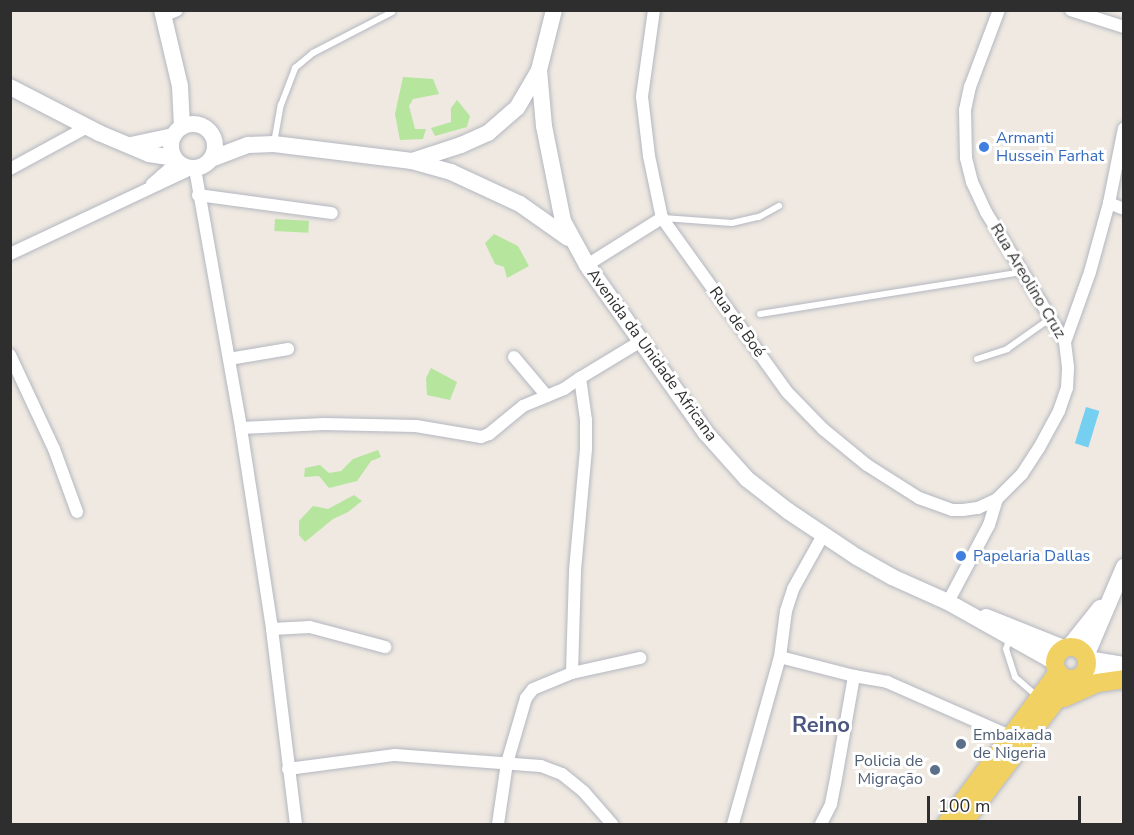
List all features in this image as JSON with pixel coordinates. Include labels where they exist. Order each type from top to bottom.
[{"type":"main road","points":[[962,825],[1072,662]]},
{"type":"main road","points":[[946,825],[1012,737],[1046,702],[1083,688],[1124,678]]},
{"type":"street","name":"Avenida da Unidade Africana","points":[[554,10],[539,70],[544,126],[556,198],[572,241],[587,265],[701,426],[747,479],[823,535],[892,577],[948,602],[1010,639],[1072,662]]},
{"type":"street","name":"Rua de Boé","points":[[654,10],[642,97],[649,156],[662,218],[787,392],[832,436],[867,465],[919,498],[952,510],[978,508],[997,499]]},
{"type":"street","name":"Rua Areolino Cruz","points":[[948,602],[989,525],[997,499],[1022,474],[1059,411],[1067,388],[1068,367],[1065,342],[986,212],[972,182],[964,133],[965,110],[970,87],[999,10]]},
{"type":"street","points":[[1071,10],[1124,27]]},
{"type":"street","points":[[167,12],[180,86],[178,132],[171,150],[184,164],[198,195],[229,359],[272,629],[296,825]]},
{"type":"street","points":[[412,160],[461,145],[488,133],[517,108],[539,70]]},
{"type":"street","points":[[180,86],[215,142],[211,159]]},
{"type":"street","points":[[10,87],[87,127],[148,154],[184,164]]},
{"type":"street","points":[[131,145],[178,132],[192,124],[248,145]]},
{"type":"street","points":[[10,169],[87,127]]},
{"type":"street","points":[[1065,342],[1090,272],[1109,203],[1124,128]]},
{"type":"street","points":[[10,254],[150,187],[184,164],[211,159],[248,145],[274,144],[412,160],[451,172],[520,204],[572,241]]},
{"type":"street","points":[[198,195],[332,213]]},
{"type":"street","points":[[1109,203],[1124,209]]},
{"type":"street","points":[[587,265],[662,218]]},
{"type":"street","points":[[241,428],[324,424],[416,426],[481,437],[489,434],[523,406],[547,396],[641,341]]},
{"type":"street","points":[[229,359],[288,349]]},
{"type":"street","points":[[10,355],[54,449],[77,512]]},
{"type":"street","points":[[514,357],[547,396]]},
{"type":"street","points":[[572,673],[575,570],[586,449],[586,420],[579,378]]},
{"type":"street","points":[[732,825],[780,657],[786,611],[793,589],[823,535]]},
{"type":"street","points":[[1072,662],[1123,571]]},
{"type":"street","name":"Avenida da Unidade Africana","points":[[965,612],[1000,621],[1072,662]]},
{"type":"street","points":[[272,629],[310,627],[385,647]]},
{"type":"street","points":[[780,657],[887,682],[1012,737]]},
{"type":"street","points":[[498,825],[507,763],[526,698],[533,689],[572,673],[640,658]]},
{"type":"street","points":[[1072,662],[1124,665]]},
{"type":"street","points":[[1072,662],[1124,678]]},
{"type":"street","points":[[821,825],[831,804],[854,676]]},
{"type":"street","points":[[288,769],[395,754],[541,766],[562,774],[584,792],[612,825]]},
{"type":"lane","points":[[274,144],[281,105],[295,68],[313,53],[392,12]]},
{"type":"lane","points":[[662,218],[732,223],[759,217],[779,206]]},
{"type":"lane","points":[[760,314],[1023,272]]},
{"type":"lane","points":[[977,359],[1007,349],[1051,318]]},
{"type":"lane","points":[[1010,639],[1006,649],[1015,677],[1027,690],[1046,702]]},
{"type":"green space","points":[[403,77],[433,79],[439,94],[413,99],[409,106],[415,129],[426,129],[423,139],[400,140],[395,114]]},
{"type":"green space","points":[[457,100],[470,116],[467,127],[435,136],[431,128],[451,122],[451,108]]},
{"type":"green space","points":[[275,219],[309,221],[308,233],[274,231]]},
{"type":"green space","points":[[494,234],[518,246],[529,266],[507,278],[504,267],[495,264],[485,243]]},
{"type":"green space","points":[[431,368],[457,382],[450,400],[427,395],[426,378]]},
{"type":"green space","points":[[378,450],[381,457],[371,461],[357,481],[329,488],[319,476],[304,477],[305,468],[320,465],[329,473],[341,471],[353,459]]},
{"type":"green space","points":[[354,495],[362,501],[348,512],[333,519],[305,542],[299,535],[299,521],[313,506],[328,509]]},
{"type":"water","points":[[1086,407],[1099,411],[1088,447],[1075,443]]},
{"type":"place","name":"Armanti Hussein Farhat","points":[[984,147]]},
{"type":"place","name":"Papelaria Dallas","points":[[961,556]]},
{"type":"place","name":"Embaixada de Nigeria","points":[[961,744]]},
{"type":"place","name":"Policia de Migração","points":[[935,770]]},
{"type":"district","name":"Reino","points":[[821,726]]}]
